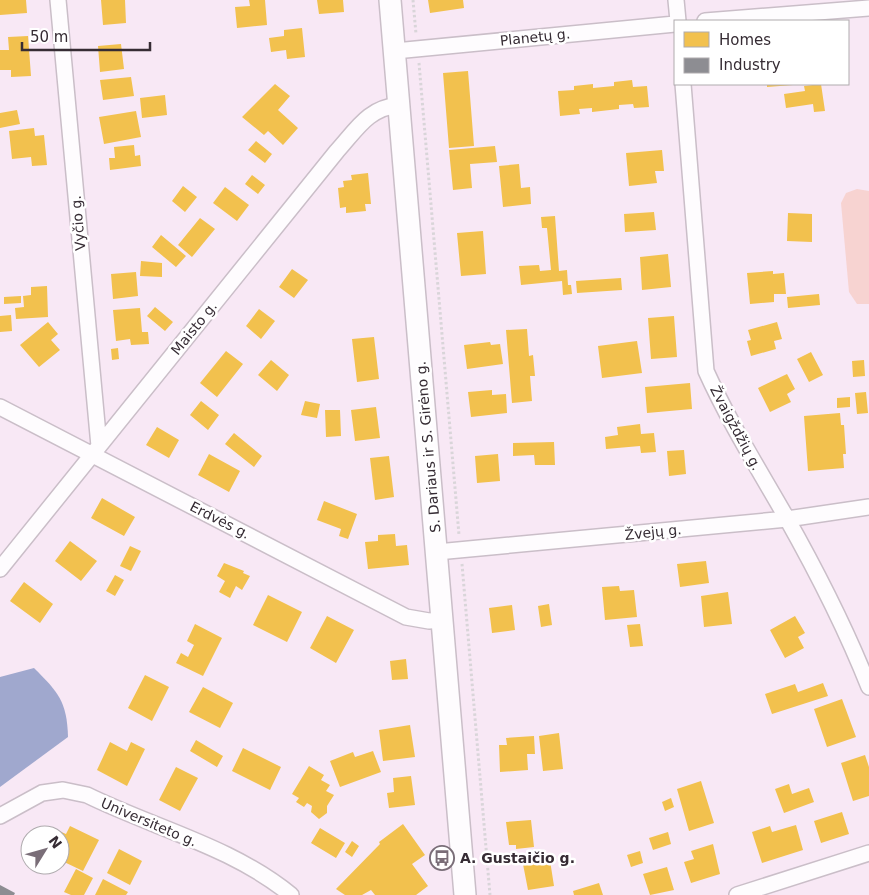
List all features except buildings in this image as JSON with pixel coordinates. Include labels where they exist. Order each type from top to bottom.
[{"type":"street","name":"Vyčio g.","points":[[58,0],[95,450]]},
{"type":"street","name":"S. Dariaus ir S. Girėno g.","points":[[390,0],[465,895]]},
{"type":"street","points":[[676,0],[678,20]]},
{"type":"street","points":[[718,20],[869,8]]},
{"type":"street","name":"Planetų g.","points":[[395,51],[674,24]]},
{"type":"street","name":"Žvaigždžių g.","points":[[684,85],[706,371],[724,411],[787,519],[849,636],[869,687]]},
{"type":"street","name":"Maisto g.","points":[[0,569],[344,143],[369,115],[379,108],[399,105]]},
{"type":"street","name":"Erdvės g.","points":[[0,407],[95,450],[406,617],[422,621],[443,620]]},
{"type":"street","name":"Žvejų g.","points":[[437,552],[787,519],[869,506]]},
{"type":"street","name":"Universiteto g.","points":[[0,816],[42,793],[63,790],[87,795],[243,863],[275,882],[291,895]]},
{"type":"street","points":[[737,895],[869,853]]},
{"type":"path","points":[[413,0],[490,895]]},
{"type":"shaded area","points":[[857,189],[869,191],[869,304],[857,304],[849,292],[841,203],[846,193]]},
{"type":"water","points":[[34,668],[60,698],[66,714],[68,737],[0,787],[0,677]]},
{"type":"place","name":"A. Gustaičio g.","points":[[442,858]]}]
